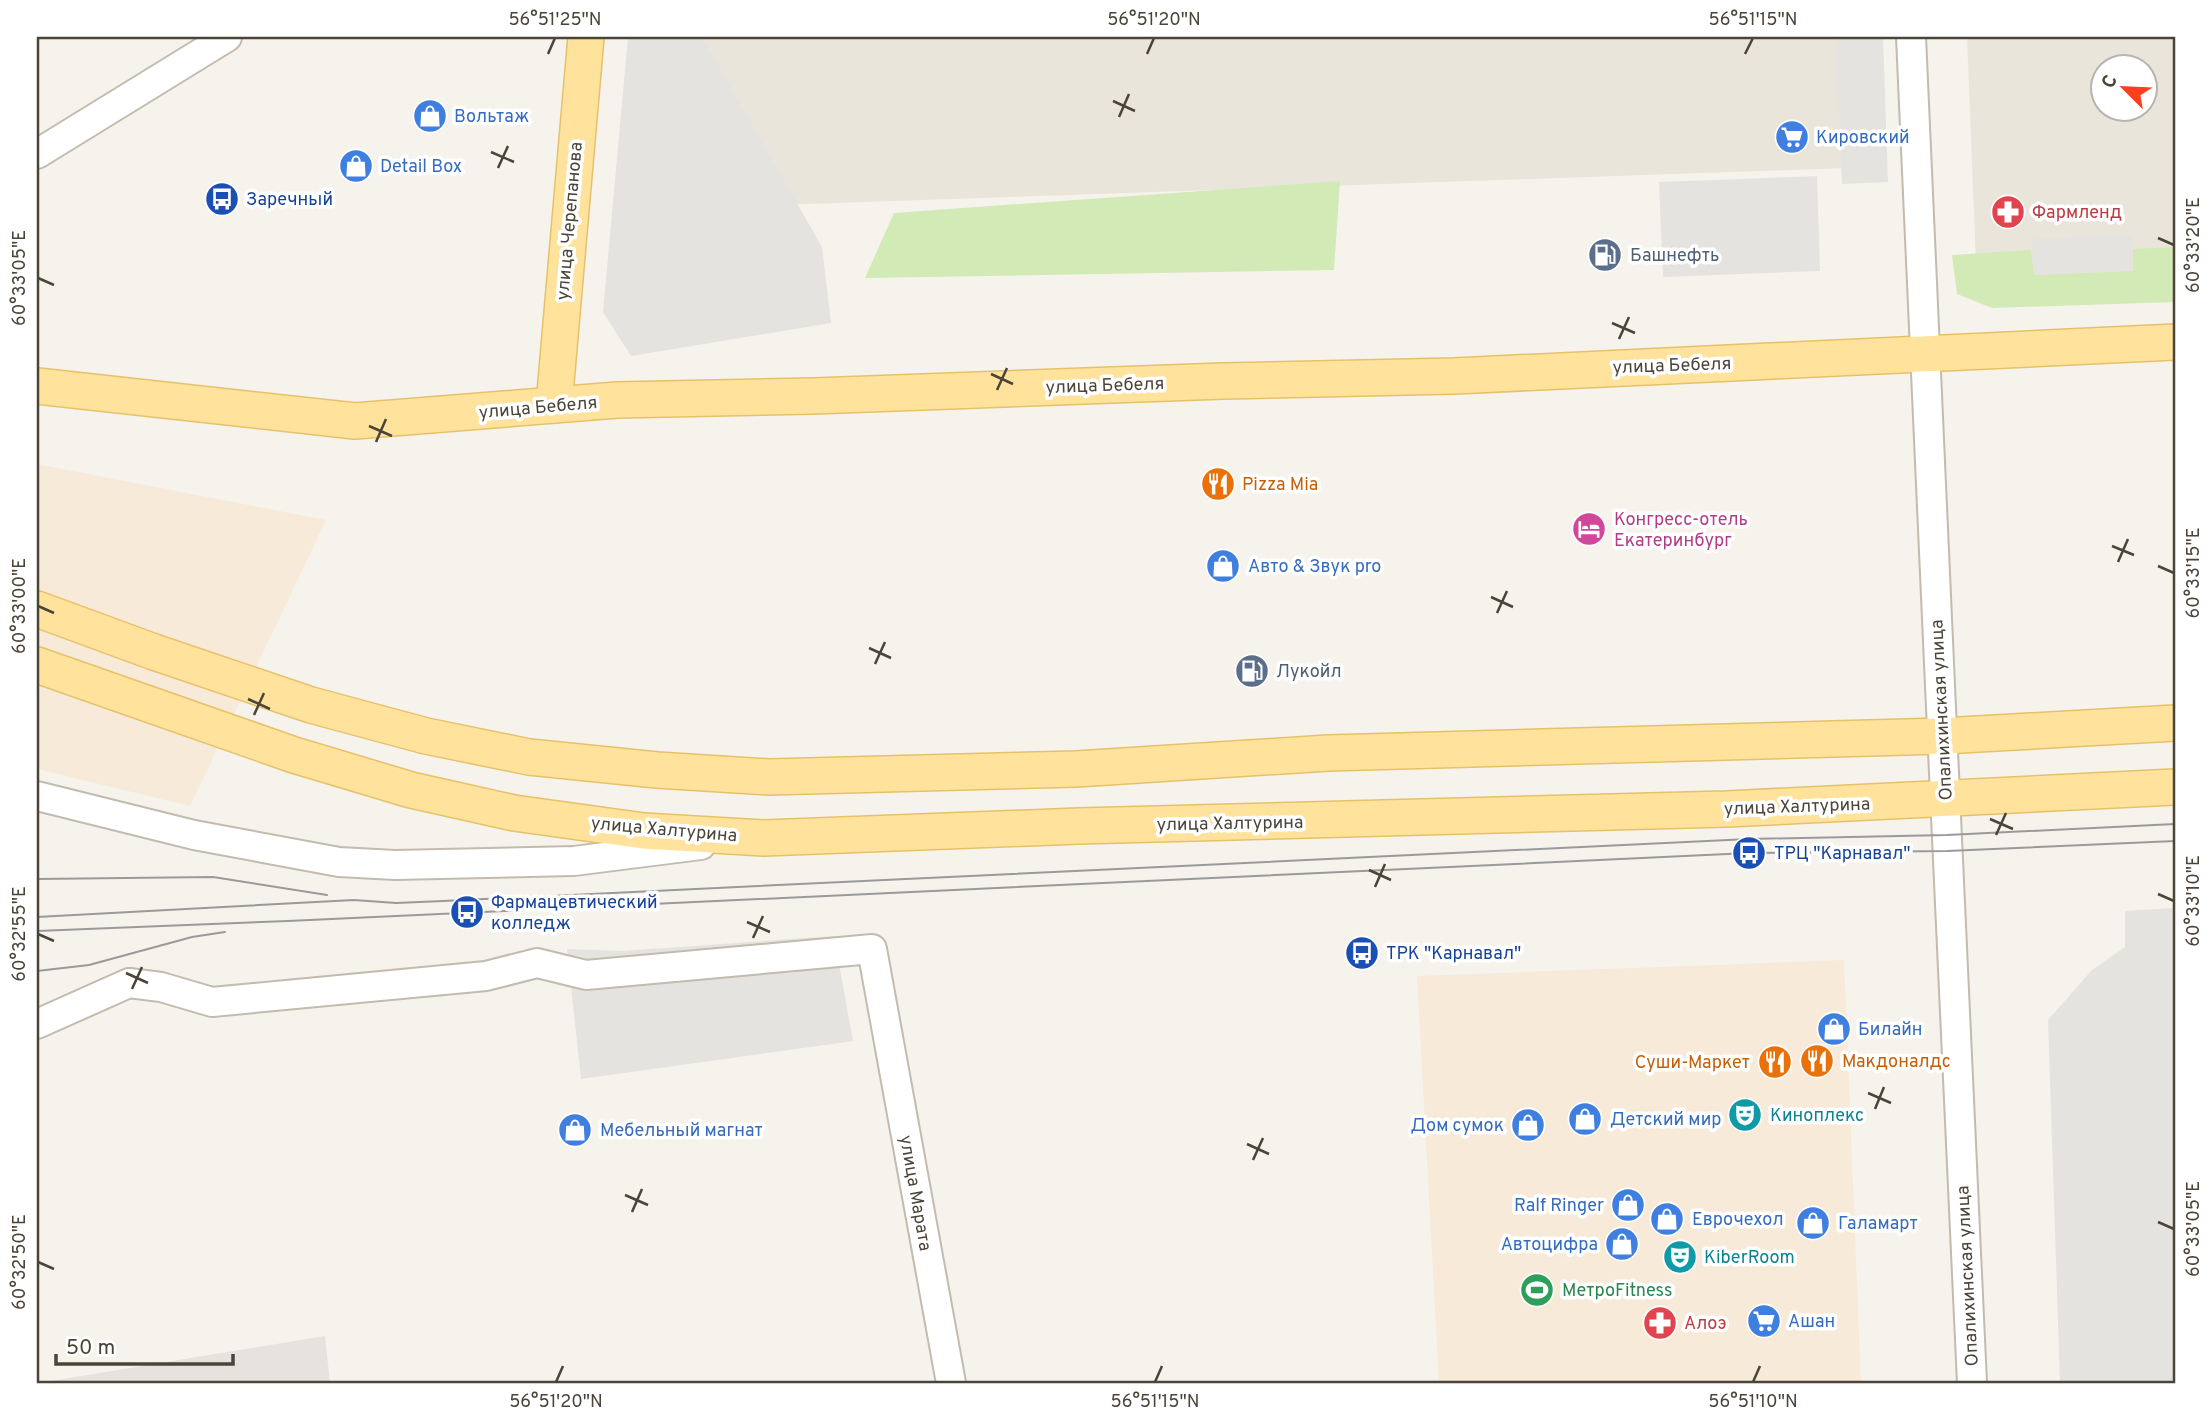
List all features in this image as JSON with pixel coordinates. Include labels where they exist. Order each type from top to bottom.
[{"type":"main road","name":"улица Черепанова","points":[[554,405],[586,37]]},
{"type":"main road","name":"улица Бебеля","points":[[37,386],[355,421],[617,400],[814,396],[1127,383],[1454,376],[2175,342]]},
{"type":"main road","points":[[37,608],[154,652],[311,705],[426,736],[529,757],[657,770],[769,777],[1076,769],[1328,753],[1943,736],[2175,723]]},
{"type":"main road","name":"улица Халтурина","points":[[37,665],[294,755],[411,790],[514,813],[644,831],[764,838],[1066,826],[1727,809],[2175,787]]},
{"type":"street","points":[[37,154],[227,37]]},
{"type":"street","name":"Опалихинская улица","points":[[1911,37],[1972,1383]]},
{"type":"street","points":[[37,796],[194,835],[339,862],[395,865],[574,861],[764,838]]},
{"type":"street","name":"улица Марата","points":[[37,1024],[129,983],[161,987],[212,1002],[486,976],[537,963],[586,975],[872,949],[951,1383]]},
{"type":"shaded area","points":[[628,37],[702,37],[822,247],[831,323],[631,356],[603,312]]},
{"type":"shaded area","points":[[671,37],[1871,37],[1877,167],[661,209]]},
{"type":"shaded area","points":[[1836,37],[1883,37],[1888,182],[1842,184]]},
{"type":"shaded area","points":[[1967,37],[2175,37],[2175,276],[1977,289]]},
{"type":"shaded area","points":[[1817,176],[1820,271],[1663,277],[1659,182]]},
{"type":"shaded area","points":[[2132,235],[2133,270],[2034,275],[2032,239]]},
{"type":"shaded area","points":[[37,464],[326,520],[190,806],[37,769]]},
{"type":"shaded area","points":[[2175,908],[2175,1383],[2060,1383],[2048,1020],[2092,970],[2125,947],[2125,911]]},
{"type":"shaded area","points":[[834,936],[853,1041],[581,1079],[567,949],[622,951]]},
{"type":"shaded area","points":[[1844,960],[1861,1383],[1439,1383],[1417,976]]},
{"type":"shaded area","points":[[325,1336],[330,1383],[39,1383]]},
{"type":"green space","points":[[1340,181],[1334,270],[865,278],[894,213]]},
{"type":"green space","points":[[2175,247],[2175,302],[1992,308],[1957,294],[1952,255],[2031,250],[2034,275],[2133,271],[2133,249]]},
{"type":"tram line","points":[[37,917],[354,900],[396,903],[443,901],[1749,839],[1947,835],[2175,824]]},
{"type":"tram line","points":[[37,931],[1749,853],[1947,851],[2175,841]]},
{"type":"tram line","points":[[37,879],[213,877],[327,895]]},
{"type":"tram line","points":[[37,971],[89,965],[192,937],[225,932]]},
{"type":"place","name":"Вольтаж","points":[[430,116]]},
{"type":"place","name":"Кировский","points":[[1792,137]]},
{"type":"place","name":"Detail Box","points":[[356,166]]},
{"type":"place","name":"Заречный","points":[[222,199]]},
{"type":"place","name":"Фармленд","points":[[2008,212]]},
{"type":"place","name":"Башнефть","points":[[1605,255]]},
{"type":"place","name":"Pizza Mia","points":[[1218,484]]},
{"type":"place","name":"Конгресс-отель Екатеринбург","points":[[1589,529]]},
{"type":"place","name":"Авто & Звук pro","points":[[1223,566]]},
{"type":"place","name":"Лукойл","points":[[1252,671]]},
{"type":"place","name":"ТРЦ \"Карнавал\"","points":[[1749,853]]},
{"type":"place","name":"Фармацевтический колледж","points":[[467,912]]},
{"type":"place","name":"ТРК \"Карнавал\"","points":[[1362,953]]},
{"type":"place","name":"Билайн","points":[[1834,1029]]},
{"type":"place","name":"Макдоналдс","points":[[1817,1061]]},
{"type":"place","name":"Суши-Маркет","points":[[1775,1062]]},
{"type":"place","name":"Киноплекс","points":[[1745,1115]]},
{"type":"place","name":"Детский мир","points":[[1585,1119]]},
{"type":"place","name":"Дом сумок","points":[[1528,1125]]},
{"type":"place","name":"Мебельный магнат","points":[[575,1130]]},
{"type":"place","name":"Ralf Ringer","points":[[1628,1205]]},
{"type":"place","name":"Еврочехол","points":[[1667,1219]]},
{"type":"place","name":"Галамарт","points":[[1813,1223]]},
{"type":"place","name":"Автоцифра","points":[[1622,1244]]},
{"type":"place","name":"KiberRoom","points":[[1680,1257]]},
{"type":"place","name":"МетроFitness","points":[[1537,1290]]},
{"type":"place","name":"Ашан","points":[[1764,1321]]},
{"type":"place","name":"Алоэ","points":[[1660,1323]]}]
